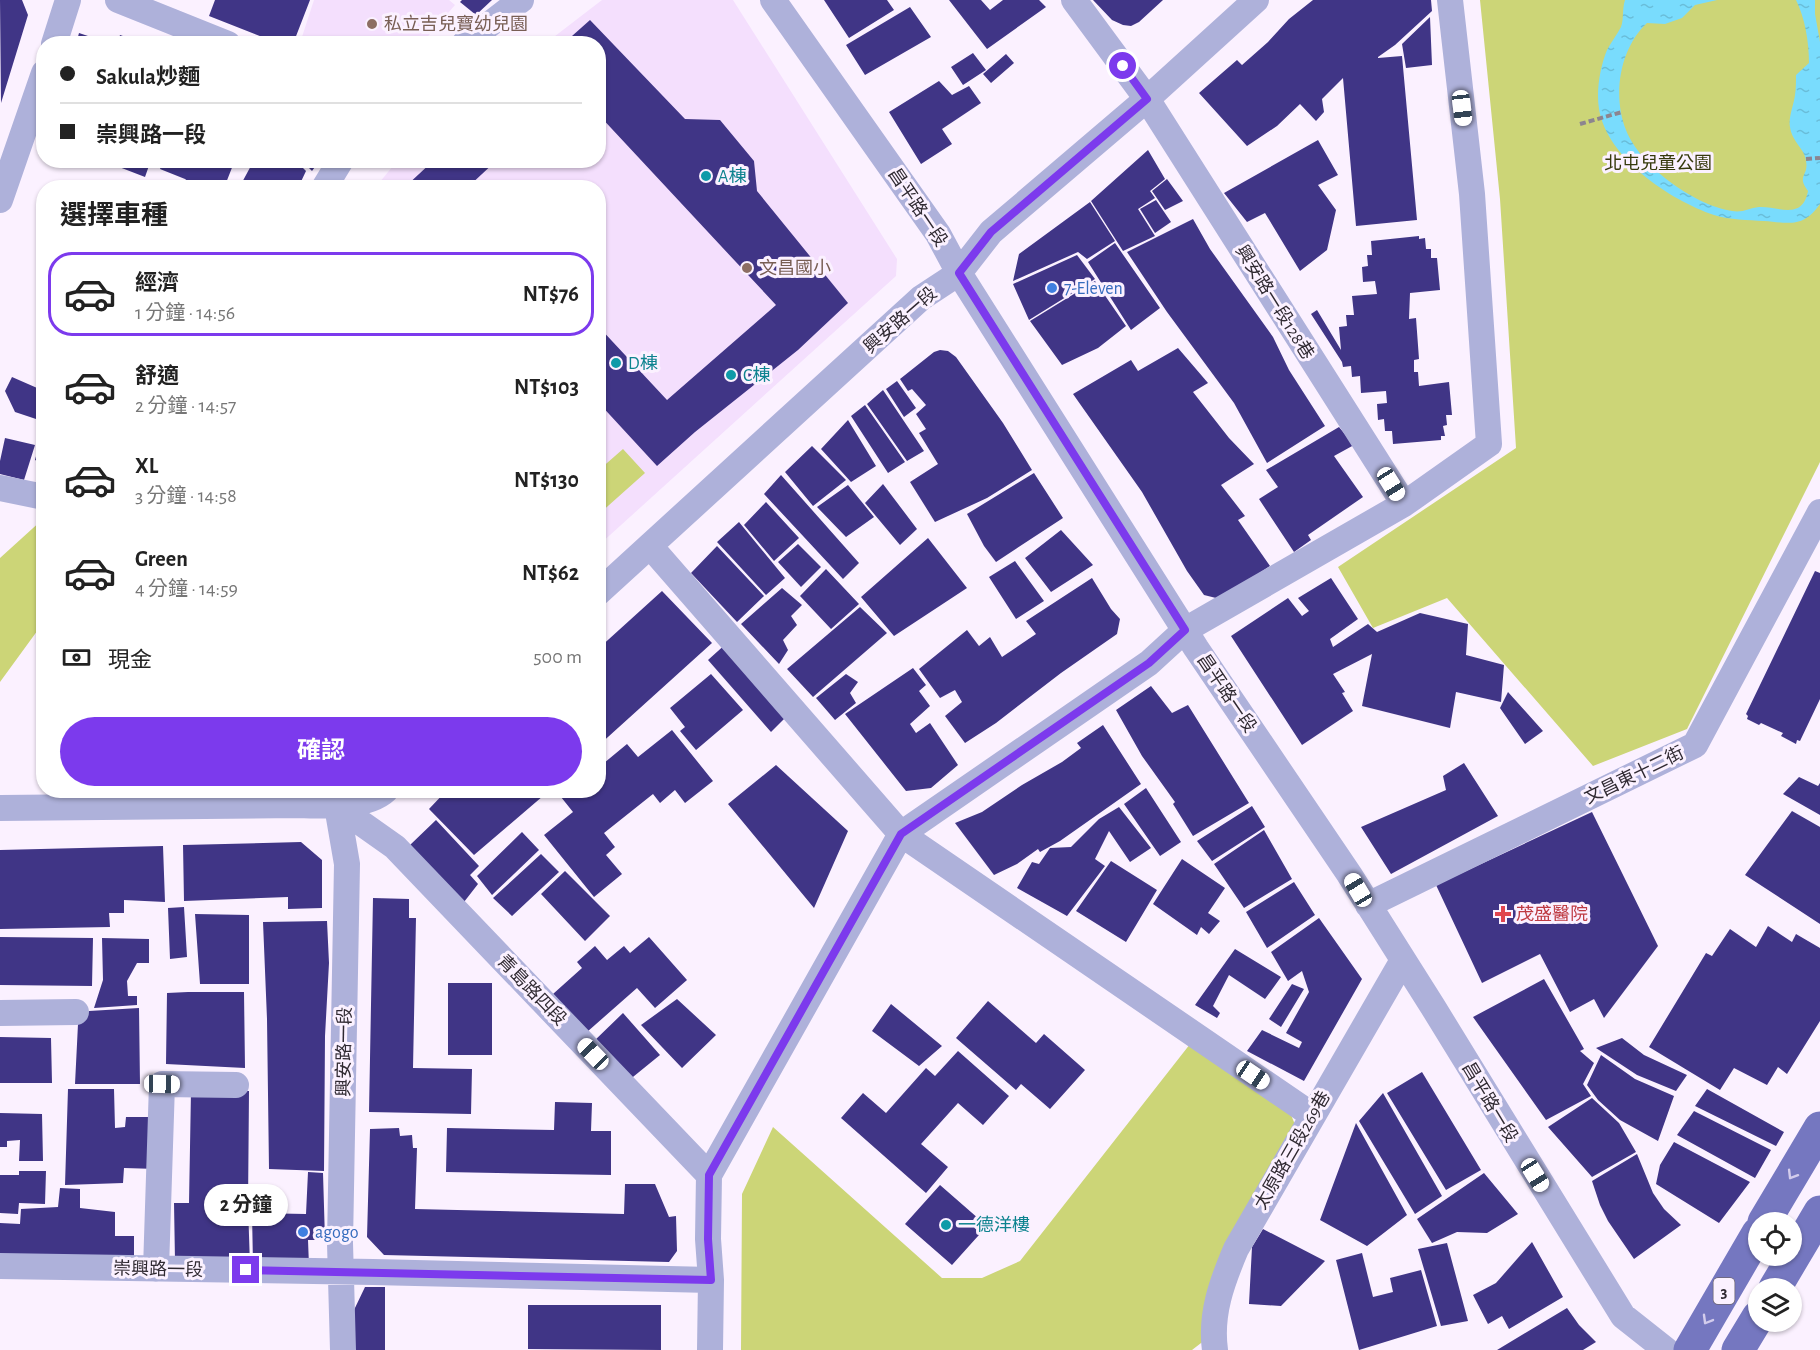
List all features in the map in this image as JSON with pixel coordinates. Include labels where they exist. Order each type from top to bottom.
[{"type":"main road","points":[[1770,1212],[1820,1128]]},
{"type":"main road","points":[[1781,1278],[1820,1212]]},
{"type":"main road","name":"3","points":[[1690,1350],[1748,1250]]},
{"type":"main road","name":"3","points":[[1738,1350],[1749,1332]]},
{"type":"street","points":[[57,36],[68,0]]},
{"type":"street","points":[[118,0],[208,36]]},
{"type":"street","points":[[474,36],[521,0]]},
{"type":"street","name":"昌平路一段","points":[[773,0],[938,234],[959,273],[1185,630],[1403,960],[1623,1316],[1666,1350]]},
{"type":"street","name":"興安路一段128巷","points":[[1074,0],[1147,99],[1404,504]]},
{"type":"street","name":"興安路一段","points":[[606,585],[921,298],[959,273],[991,232],[1147,99],[1256,0]]},
{"type":"street","points":[[710,1350],[709,1175],[901,834],[1149,663],[1185,630],[1404,504],[1489,444],[1472,194],[1450,0]]},
{"type":"street","points":[[0,200],[36,96]]},
{"type":"street","points":[[0,488],[36,495]]},
{"type":"street","name":"文昌東十二街","points":[[1368,905],[1695,745],[1820,512]]},
{"type":"street","points":[[650,546],[901,834],[1312,1115]]},
{"type":"street","points":[[0,808],[298,805],[333,798]]},
{"type":"street","name":"興安路一段","points":[[333,798],[347,864],[340,1243],[343,1350]]},
{"type":"street","name":"青島路四段","points":[[333,798],[395,847],[709,1175]]},
{"type":"street","name":"太原路三段269巷","points":[[1215,1350],[1213,1335],[1219,1290],[1236,1249],[1403,960]]},
{"type":"street","points":[[0,1013],[76,1012]]},
{"type":"street","points":[[156,1269],[162,1084],[236,1085]]},
{"type":"street","name":"崇興路一段","points":[[0,1266],[711,1280]]},
{"type":"path","points":[[1580,124],[1622,112]]},
{"type":"path","points":[[1806,159],[1820,158]]},
{"type":"shaded area","name":"私立吉兒寶幼兒園","points":[[314,0],[449,0],[455,5],[428,36],[302,36]]},
{"type":"shaded area","name":"文昌國小","points":[[602,0],[733,0],[897,259],[896,276],[606,539],[606,180],[382,180],[391,168],[606,168],[606,36],[555,36]]},
{"type":"green space","name":"北屯兒童公園","points":[[1480,0],[1820,0],[1820,462],[1687,729],[1593,766],[1447,598],[1373,628],[1338,567],[1516,448],[1500,199]]},
{"type":"green space","points":[[623,449],[645,473],[606,508],[606,464]]},
{"type":"green space","points":[[36,525],[36,633],[0,682],[0,558]]},
{"type":"green space","points":[[1194,1039],[1289,1110],[1296,1127],[1214,1333],[1192,1350],[741,1350],[742,1194],[773,1127],[942,1278],[982,1278],[1020,1261]]},
{"type":"water","points":[[1625,0],[1717,0],[1695,5],[1682,18],[1665,24],[1647,23],[1630,45],[1625,59],[1619,87],[1620,102],[1626,130],[1633,144],[1656,170],[1670,182],[1701,201],[1717,207],[1743,211],[1759,207],[1795,209],[1805,200],[1808,191],[1803,182],[1806,161],[1791,132],[1790,115],[1795,95],[1796,75],[1809,63],[1806,30],[1796,0],[1815,0],[1820,42],[1820,204],[1814,212],[1802,220],[1789,223],[1739,220],[1714,215],[1660,188],[1627,160],[1604,127],[1598,95],[1602,64],[1607,50],[1621,27]]},
{"type":"building","points":[[0,0],[22,0],[28,15],[1,103]]},
{"type":"building","points":[[215,0],[310,0],[296,36],[260,36],[209,16]]},
{"type":"building","points":[[462,0],[492,0],[476,15],[460,2]]},
{"type":"building","points":[[824,0],[887,0],[894,10],[849,38]]},
{"type":"building","points":[[949,0],[981,0],[990,10],[1003,0],[1039,0],[1046,7],[987,49]]},
{"type":"building","points":[[1093,0],[1163,0],[1139,22],[1131,26],[1112,20]]},
{"type":"building","points":[[1313,0],[1431,0],[1432,11],[1395,45],[1378,57],[1402,56],[1417,220],[1356,226],[1343,78],[1322,99],[1324,112],[1316,121],[1300,104],[1277,126],[1247,146],[1199,93],[1237,60],[1242,65],[1289,19]]},
{"type":"building","points":[[910,7],[931,37],[865,75],[846,45]]},
{"type":"building","points":[[1430,17],[1432,65],[1406,68],[1402,44]]},
{"type":"building","name":"A棟","points":[[590,20],[605,36],[572,36]]},
{"type":"building","name":"A棟","points":[[606,37],[685,119],[720,120],[754,161],[757,191],[848,303],[798,350],[695,432],[657,466],[606,411],[606,335],[667,400],[776,305],[606,123]]},
{"type":"building","points":[[973,53],[986,70],[963,85],[951,67]]},
{"type":"building","points":[[1006,54],[1014,63],[991,83],[983,74]]},
{"type":"building","points":[[939,81],[952,95],[969,86],[981,103],[942,129],[952,144],[921,164],[889,112]]},
{"type":"building","points":[[1318,140],[1338,175],[1318,185],[1336,210],[1327,250],[1300,271],[1265,213],[1247,222],[1224,193]]},
{"type":"building","points":[[1148,150],[1165,179],[1150,191],[1155,198],[1138,209],[1155,236],[1123,251],[1091,201]]},
{"type":"building","points":[[122,168],[148,168],[145,177]]},
{"type":"building","points":[[232,168],[227,180],[186,180],[160,169]]},
{"type":"building","points":[[250,168],[303,168],[306,171],[302,180],[243,180]]},
{"type":"building","points":[[425,168],[488,168],[476,180],[413,180]]},
{"type":"building","points":[[1167,179],[1183,201],[1165,210],[1152,191]]},
{"type":"building","points":[[1156,200],[1171,222],[1155,233],[1140,209]]},
{"type":"building","points":[[1090,202],[1115,241],[1087,259],[1078,252],[1013,281],[1019,254]]},
{"type":"building","points":[[1193,219],[1210,249],[1273,337],[1289,370],[1325,426],[1267,463],[1234,403],[1167,312],[1127,252]]},
{"type":"building","points":[[1419,236],[1419,239],[1425,238],[1426,249],[1431,249],[1431,258],[1437,258],[1440,290],[1410,293],[1409,319],[1416,318],[1419,359],[1414,360],[1414,372],[1418,372],[1419,386],[1449,382],[1452,415],[1446,415],[1447,425],[1443,426],[1445,436],[1441,436],[1441,440],[1393,444],[1392,431],[1385,431],[1384,419],[1378,420],[1377,404],[1387,403],[1386,391],[1361,393],[1360,376],[1352,377],[1351,366],[1343,367],[1311,314],[1317,310],[1341,350],[1339,327],[1347,326],[1346,315],[1354,315],[1352,296],[1377,294],[1375,281],[1363,282],[1362,267],[1368,266],[1367,255],[1372,255],[1371,241]]},
{"type":"building","points":[[1115,243],[1160,308],[1131,330],[1088,262]]},
{"type":"building","points":[[1077,255],[1095,279],[1029,320],[1013,284]]},
{"type":"building","points":[[1095,281],[1126,326],[1098,348],[1062,365],[1030,321]]},
{"type":"building","points":[[1178,348],[1208,383],[1193,392],[1229,438],[1254,464],[1221,485],[1245,516],[1238,520],[1270,566],[1220,599],[1204,595],[1187,571],[1142,492],[1073,394],[1131,360],[1138,371]]},
{"type":"building","points":[[948,351],[956,357],[1003,423],[1032,470],[987,498],[935,522],[910,482],[938,464],[919,433],[926,429],[916,414],[926,405],[912,389],[908,391],[900,379],[934,352]]},
{"type":"building","points":[[12,377],[36,388],[36,419],[15,412],[5,391]]},
{"type":"building","points":[[897,381],[916,408],[904,417],[886,389]]},
{"type":"building","points":[[883,390],[924,451],[907,461],[867,404]]},
{"type":"building","points":[[865,405],[905,462],[888,473],[851,416]]},
{"type":"building","points":[[848,420],[876,466],[851,482],[821,449]]},
{"type":"building","points":[[1339,427],[1354,445],[1334,456],[1363,497],[1308,535],[1311,540],[1294,552],[1259,499],[1278,487],[1266,470]]},
{"type":"building","points":[[5,438],[35,445],[24,480],[0,474]]},
{"type":"building","points":[[812,446],[846,480],[813,506],[785,472]]},
{"type":"building","points":[[1034,473],[1063,518],[996,562],[984,546],[967,514]]},
{"type":"building","points":[[781,475],[859,563],[843,579],[764,494]]},
{"type":"building","points":[[883,484],[917,529],[900,545],[865,503]]},
{"type":"building","points":[[848,485],[874,517],[846,537],[817,507]]},
{"type":"building","points":[[766,502],[799,538],[774,561],[744,525]]},
{"type":"building","points":[[739,522],[785,578],[766,595],[717,542]]},
{"type":"building","points":[[1061,530],[1093,565],[1051,592],[1025,558]]},
{"type":"building","points":[[928,538],[967,588],[894,636],[861,597]]},
{"type":"building","points":[[798,544],[821,567],[801,587],[778,562]]},
{"type":"building","points":[[717,546],[764,596],[737,622],[691,573]]},
{"type":"building","points":[[1015,561],[1044,601],[1016,619],[989,577]]},
{"type":"building","points":[[826,569],[859,604],[831,629],[800,596]]},
{"type":"building","points":[[1815,571],[1820,573],[1820,699],[1800,741],[1797,740],[1796,744],[1781,736],[1783,733],[1747,719],[1746,714]]},
{"type":"building","points":[[1092,578],[1120,619],[1117,634],[996,723],[965,743],[945,716],[962,702],[955,690],[940,698],[919,669],[967,630],[979,646],[990,637],[1002,657],[1036,634],[1026,621]]},
{"type":"building","points":[[1331,578],[1358,619],[1330,639],[1333,647],[1368,624],[1377,632],[1420,613],[1468,624],[1466,655],[1504,665],[1501,702],[1456,692],[1450,728],[1362,706],[1372,654],[1333,674],[1345,692],[1342,693],[1353,711],[1302,745],[1231,636],[1288,598],[1302,616],[1309,611],[1298,598]]},
{"type":"building","points":[[782,588],[802,605],[791,616],[797,625],[783,640],[788,650],[779,664],[741,624]]},
{"type":"building","points":[[662,591],[712,643],[606,739],[606,642]]},
{"type":"building","points":[[860,607],[887,633],[813,697],[787,669]]},
{"type":"building","points":[[728,642],[791,712],[771,732],[708,660]]},
{"type":"building","points":[[913,668],[926,685],[919,691],[930,706],[910,724],[916,733],[930,723],[958,765],[931,788],[906,791],[845,714]]},
{"type":"building","points":[[711,674],[743,710],[696,750],[680,731],[685,727],[670,708]]},
{"type":"building","points":[[846,674],[858,682],[850,693],[856,703],[835,720],[816,698]]},
{"type":"building","points":[[1151,686],[1172,713],[1188,705],[1249,803],[1193,836],[1173,804],[1175,802],[1142,756],[1116,710]]},
{"type":"building","points":[[1508,692],[1543,731],[1525,744],[1500,708]]},
{"type":"building","points":[[1103,725],[1141,784],[1060,841],[1040,852],[1038,849],[1017,864],[994,875],[955,823],[982,812],[1062,762],[1081,748],[1077,743]]},
{"type":"building","points":[[672,730],[713,781],[685,803],[675,790],[660,803],[653,794],[604,833],[615,847],[606,855],[622,874],[594,897],[544,835],[573,812],[562,798],[606,798],[606,761],[627,744],[638,757]]},
{"type":"building","points":[[1464,763],[1498,816],[1391,874],[1361,827],[1446,790],[1443,776]]},
{"type":"building","points":[[776,765],[848,831],[814,908],[728,804]]},
{"type":"building","points":[[1799,777],[1818,786],[1820,783],[1820,815],[1783,794]]},
{"type":"building","points":[[1146,788],[1181,842],[1160,856],[1124,804]]},
{"type":"building","points":[[439,798],[541,798],[474,855],[429,809]]},
{"type":"building","points":[[1252,806],[1265,827],[1212,861],[1197,841]]},
{"type":"building","points":[[1119,807],[1151,848],[1130,862],[1109,831],[1095,859],[1105,866],[1067,916],[1017,888],[1032,862],[1039,864],[1050,848],[1071,847],[1099,819]]},
{"type":"building","points":[[1792,811],[1820,827],[1820,924],[1745,875]]},
{"type":"building","points":[[1592,812],[1658,946],[1604,1018],[1594,999],[1570,1012],[1540,954],[1482,983],[1436,885]]},
{"type":"building","points":[[436,820],[479,866],[470,875],[478,884],[464,902],[410,845]]},
{"type":"building","points":[[1264,830],[1292,879],[1244,908],[1214,864]]},
{"type":"building","points":[[522,832],[539,850],[492,895],[477,876]]},
{"type":"building","points":[[301,842],[322,860],[322,908],[288,909],[288,897],[184,901],[183,845]]},
{"type":"building","points":[[163,846],[165,902],[124,900],[124,913],[109,913],[110,927],[0,929],[0,850]]},
{"type":"building","points":[[541,854],[559,872],[512,916],[493,898]]},
{"type":"building","points":[[1182,859],[1225,888],[1208,913],[1220,921],[1209,934],[1201,927],[1197,935],[1153,904]]},
{"type":"building","points":[[1111,861],[1157,890],[1126,942],[1076,911]]},
{"type":"building","points":[[565,871],[610,916],[585,941],[541,894]]},
{"type":"building","points":[[1294,882],[1315,915],[1267,948],[1246,912]]},
{"type":"building","points":[[373,898],[409,899],[409,918],[416,918],[413,1068],[472,1069],[471,1114],[369,1112]]},
{"type":"building","points":[[184,907],[187,957],[170,959],[168,908]]},
{"type":"building","points":[[195,914],[249,915],[249,984],[200,984]]},
{"type":"building","points":[[1319,918],[1362,979],[1304,1081],[1247,1051],[1262,1030],[1299,1048],[1302,1042],[1286,1033],[1309,992],[1302,971],[1288,981],[1271,952]]},
{"type":"building","points":[[327,921],[329,963],[325,1036],[324,1171],[269,1169],[263,922]]},
{"type":"building","points":[[1768,926],[1792,942],[1796,934],[1820,948],[1820,1021],[1787,1074],[1778,1067],[1767,1085],[1734,1068],[1720,1090],[1649,1047],[1706,953],[1712,956],[1730,929],[1756,947]]},
{"type":"building","points":[[0,937],[93,938],[92,986],[0,985]]},
{"type":"building","points":[[649,937],[687,980],[655,1008],[637,988],[587,1032],[553,994],[582,968],[577,962],[595,946],[607,960],[624,946],[630,953]]},
{"type":"building","points":[[102,938],[149,939],[149,963],[137,963],[127,981],[128,996],[137,996],[137,1005],[94,1008],[103,980]]},
{"type":"building","points":[[1235,949],[1281,977],[1265,999],[1229,975],[1213,1006],[1220,1013],[1217,1018],[1195,1005]]},
{"type":"building","points":[[1544,979],[1584,1049],[1580,1051],[1594,1063],[1583,1084],[1591,1096],[1546,1120],[1473,1017]]},
{"type":"building","points":[[448,983],[492,983],[492,1055],[448,1055]]},
{"type":"building","points":[[1292,984],[1304,989],[1281,1027],[1269,1019]]},
{"type":"building","points":[[244,992],[245,1068],[166,1064],[167,993]]},
{"type":"building","points":[[677,999],[716,1035],[682,1068],[641,1025]]},
{"type":"building","points":[[988,1001],[1036,1043],[1044,1034],[1085,1070],[1050,1109],[1021,1084],[1016,1090],[956,1038]]},
{"type":"building","points":[[891,1004],[942,1046],[919,1066],[872,1031]]},
{"type":"building","points":[[139,1008],[140,1084],[75,1084],[78,1024],[89,1011]]},
{"type":"building","points":[[623,1013],[660,1055],[628,1081],[592,1043]]},
{"type":"building","points":[[0,1037],[51,1038],[52,1083],[0,1083]]},
{"type":"building","points":[[1622,1038],[1644,1055],[1687,1075],[1676,1091],[1637,1075],[1596,1048]]},
{"type":"building","points":[[958,1051],[1009,1096],[983,1125],[958,1103],[921,1144],[948,1167],[926,1193],[841,1118],[863,1093],[886,1113],[926,1068],[935,1076]]},
{"type":"building","points":[[1601,1055],[1635,1079],[1674,1096],[1658,1141],[1620,1120],[1598,1100],[1587,1085]]},
{"type":"building","points":[[1422,1072],[1481,1170],[1446,1190],[1387,1093]]},
{"type":"building","points":[[68,1089],[114,1089],[115,1128],[125,1127],[126,1117],[159,1117],[157,1169],[124,1168],[123,1183],[65,1185]]},
{"type":"building","points":[[1707,1089],[1784,1132],[1776,1146],[1695,1106]]},
{"type":"building","points":[[191,1091],[249,1091],[250,1265],[175,1261],[174,1203],[189,1203]]},
{"type":"building","points":[[1383,1093],[1442,1196],[1415,1214],[1359,1121]]},
{"type":"building","points":[[1592,1098],[1619,1123],[1636,1152],[1592,1177],[1548,1127]]},
{"type":"building","points":[[555,1102],[592,1103],[591,1131],[611,1131],[611,1175],[446,1172],[447,1128],[554,1130]]},
{"type":"building","points":[[1694,1111],[1771,1150],[1755,1178],[1677,1135]]},
{"type":"building","points":[[0,1113],[42,1114],[43,1161],[19,1161],[20,1140],[7,1141],[7,1147],[0,1147]]},
{"type":"building","points":[[1356,1123],[1407,1215],[1367,1246],[1320,1220]]},
{"type":"building","points":[[399,1128],[400,1136],[412,1135],[413,1148],[417,1148],[415,1209],[624,1214],[625,1184],[655,1184],[669,1217],[676,1216],[677,1251],[669,1262],[384,1255],[367,1237],[370,1129]]},
{"type":"building","points":[[1674,1142],[1750,1182],[1719,1223],[1656,1184],[1660,1165]]},
{"type":"building","points":[[1637,1154],[1653,1193],[1664,1209],[1681,1225],[1634,1259],[1608,1221],[1592,1181]]},
{"type":"building","points":[[19,1171],[46,1171],[45,1204],[19,1203],[18,1214],[0,1213],[0,1175],[19,1175]]},
{"type":"building","points":[[308,1172],[323,1173],[325,1240],[308,1240],[309,1266],[253,1265],[252,1213],[306,1214]]},
{"type":"building","points":[[1484,1173],[1518,1214],[1487,1233],[1457,1232],[1432,1243],[1417,1219]]},
{"type":"building","name":"一德洋樓","points":[[940,1185],[987,1226],[952,1265],[905,1224]]},
{"type":"building","points":[[60,1188],[80,1189],[80,1208],[115,1212],[115,1236],[134,1236],[134,1263],[0,1262],[0,1223],[20,1224],[21,1209],[58,1207]]},
{"type":"building","points":[[251,1192],[283,1193],[283,1207],[250,1206]]},
{"type":"building","points":[[1263,1229],[1325,1261],[1281,1306],[1249,1304],[1252,1247]]},
{"type":"building","points":[[1532,1242],[1563,1297],[1509,1329],[1502,1316],[1488,1324],[1473,1295],[1496,1283]]},
{"type":"building","points":[[1447,1243],[1468,1321],[1441,1326],[1418,1249]]},
{"type":"building","points":[[1362,1253],[1373,1297],[1393,1292],[1390,1278],[1421,1270],[1437,1326],[1359,1350],[1336,1260]]},
{"type":"building","points":[[365,1287],[385,1287],[385,1350],[354,1350],[354,1310]]},
{"type":"building","points":[[528,1305],[661,1305],[661,1350],[528,1349]]},
{"type":"building","points":[[1567,1308],[1579,1325],[1596,1342],[1583,1350],[1497,1350]]},
{"type":"place","name":"私立吉兒寶幼兒園","points":[[372,24]]},
{"type":"place","name":"A棟","points":[[706,176]]},
{"type":"place","name":"文昌國小","points":[[747,268]]},
{"type":"place","name":"7-Eleven","points":[[1052,288]]},
{"type":"place","name":"D棟","points":[[616,363]]},
{"type":"place","name":"C棟","points":[[731,375]]},
{"type":"place","name":"茂盛醫院","points":[[1503,914]]},
{"type":"place","name":"一德洋樓","points":[[946,1225]]},
{"type":"place","name":"agogo","points":[[303,1232]]},
{"type":"route","points":[[246,1270],[711,1280],[708,1239],[709,1175],[901,834],[1149,663],[1185,630],[959,273],[991,232],[1147,99],[1123,66]]}]
